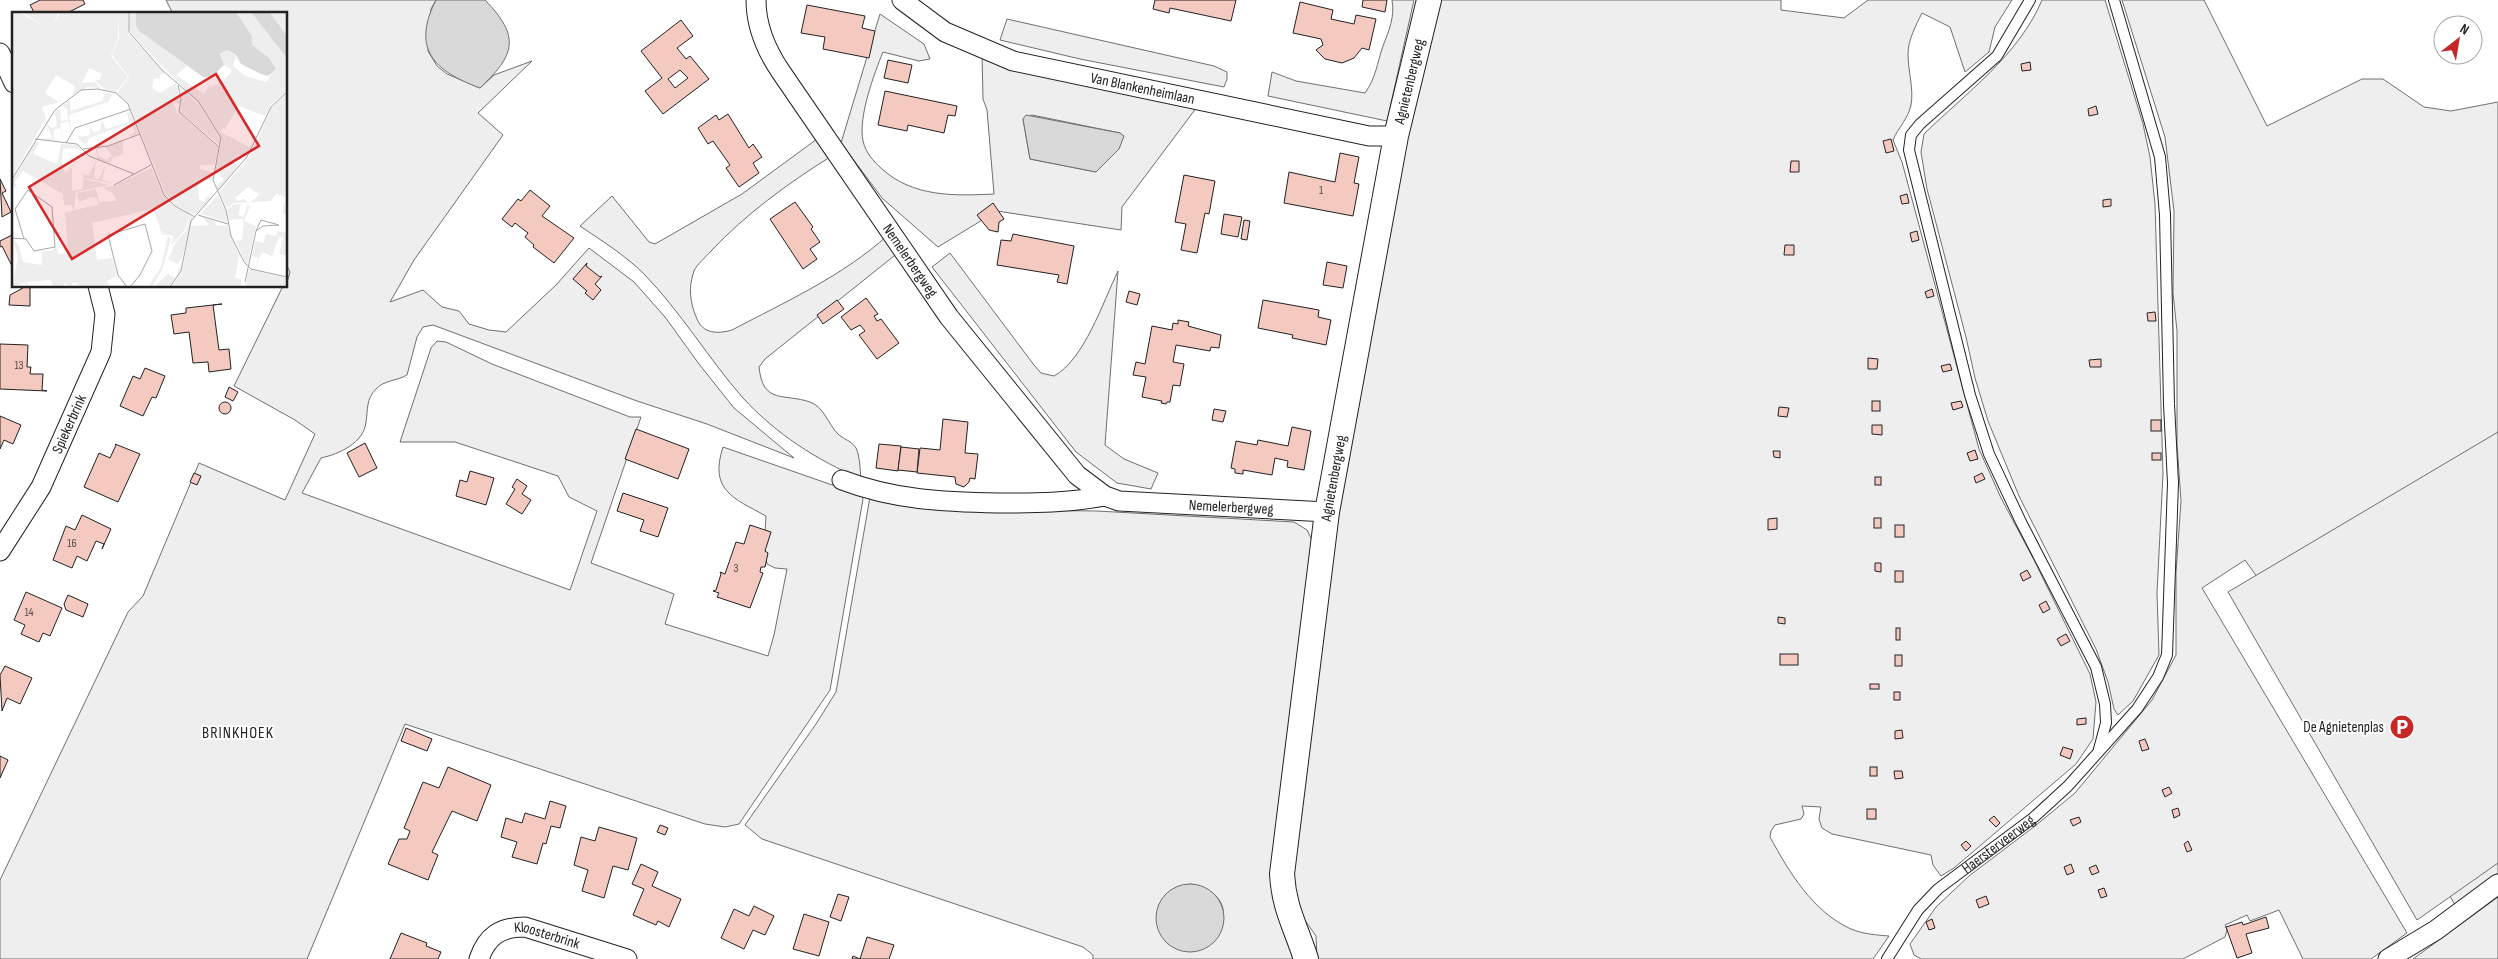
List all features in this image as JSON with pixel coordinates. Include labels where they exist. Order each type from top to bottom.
[{"type":"street","name":"Nemelerbergweg","points":[[756,0],[758,23],[770,56],[949,317],[1077,475],[1105,496]]},
{"type":"street","name":"Van Blankenheimlaan","points":[[902,0],[945,32],[1013,61],[1369,136],[1396,136]]},
{"type":"street","name":"Agnietenbergweg","points":[[1306,959],[1289,917],[1283,895],[1282,874],[1327,512],[1396,136],[1429,0]]},
{"type":"street","points":[[0,52],[12,79]]},
{"type":"street","name":"Spiekerbrink","points":[[0,551],[41,487],[98,360],[104,336],[104,314],[98,288]]},
{"type":"street","name":"Nemelerbergweg","points":[[842,480],[887,495],[943,502],[1070,503],[1105,496],[1138,503],[1327,512]]},
{"type":"street","points":[[2388,959],[2436,930],[2498,884]]},
{"type":"street","name":"Kloosterbrink","points":[[479,959],[489,939],[499,930],[512,927],[524,927],[627,959]]},
{"type":"lane","points":[[2030,0],[1997,56],[1920,124],[1911,135],[1909,150],[1970,395],[1989,454],[2020,522],[2096,667],[2106,704],[2106,722],[2099,750]]},
{"type":"lane","name":"Haersterveerweg","points":[[1887,959],[1918,910],[1938,889],[2033,818],[2068,786],[2137,709],[2158,677],[2167,655],[2173,483],[2169,404],[2165,215],[2160,157],[2114,0]]},
{"type":"shaded area","points":[[166,0],[436,0],[431,9],[428,51],[437,66],[447,74],[480,88],[494,75],[532,61],[478,113],[503,135],[414,260],[390,302],[423,290],[442,307],[459,311],[469,324],[489,330],[506,332],[556,285],[589,248],[634,282],[665,317],[734,408],[794,458],[707,424],[637,401],[433,325],[423,327],[417,337],[407,375],[379,386],[370,397],[366,422],[361,436],[356,442],[343,450],[321,458],[302,493],[570,590],[597,511],[569,497],[558,476],[455,442],[400,442],[431,348],[437,341],[446,342],[492,364],[630,417],[641,417],[591,563],[674,594],[665,624],[768,656],[787,569],[775,568],[767,564],[764,550],[766,516],[734,498],[722,483],[719,473],[719,462],[723,447],[861,495],[863,499],[830,690],[739,824],[725,827],[705,824],[405,724],[307,959],[0,959],[0,880],[128,612],[143,596],[199,463],[285,500],[315,434],[295,420],[234,386],[282,288],[288,288],[290,272],[288,268],[288,12],[172,12]]},
{"type":"shaded area","points":[[436,0],[485,0],[497,13],[504,25],[508,35],[509,46],[506,55],[501,66],[480,88],[450,74],[439,66],[431,56],[427,45],[426,32],[429,17]]},
{"type":"shaded area","points":[[1392,0],[1414,0],[1387,121],[1268,96],[1272,72],[1296,81],[1365,93],[1374,76],[1389,29],[1393,12]]},
{"type":"shaded area","points":[[1438,0],[1781,0],[1781,10],[1844,18],[1868,0],[2012,0],[1995,27],[1989,52],[1965,72],[1950,27],[1922,13],[1908,49],[1912,93],[1911,105],[1908,115],[1893,140],[1902,162],[1979,449],[2001,498],[2090,674],[2096,702],[2093,739],[2076,764],[1954,868],[1941,876],[1933,865],[1931,855],[1832,834],[1822,828],[1819,819],[1821,807],[1802,806],[1804,814],[1801,819],[1775,825],[1770,837],[1785,864],[1814,902],[1837,922],[1851,929],[1874,935],[1889,936],[1873,959],[1317,959],[1316,936],[1302,916],[1295,891],[1293,866],[1327,567],[1386,236]]},
{"type":"shaded area","points":[[2042,0],[2105,0],[2143,124],[2150,157],[2155,204],[2163,474],[2157,593],[2159,655],[2133,701],[2118,715],[2114,709],[2108,682],[2096,649],[2019,496],[1988,421],[1975,378],[1927,189],[1921,152],[1924,134],[2006,56],[2032,20]]},
{"type":"shaded area","points":[[2122,0],[2204,0],[2267,126],[2362,79],[2383,79],[2424,107],[2451,111],[2498,102],[2498,453],[2260,581],[2245,560],[2202,588],[2407,933],[2371,959],[2303,959],[2279,910],[2250,921],[2247,915],[2225,925],[2227,930],[2225,937],[2183,959],[1921,959],[1914,955],[1910,944],[1936,907],[1969,876],[2075,793],[2152,700],[2176,655],[2176,573],[2181,501],[2177,444],[2177,331],[2173,293],[2174,211],[2165,137]]},
{"type":"shaded area","points":[[880,14],[924,44],[930,59],[919,61],[883,52],[871,84],[865,108],[862,131],[863,141],[870,157],[882,169],[907,185],[921,190],[964,195],[994,194],[987,110],[983,99],[982,53],[1203,99],[1122,207],[1121,230],[997,211],[938,247],[882,198],[841,143]],"holes":[[[1032,115],[1120,133],[1124,137],[1096,172],[1030,159],[1023,119]]]},
{"type":"shaded area","points":[[1007,19],[1214,66],[1227,72],[1227,79],[1224,87],[1080,59],[1000,40]]},
{"type":"shaded area","points":[[1026,115],[1120,133],[1124,136],[1119,149],[1096,172],[1030,159],[1023,119]]},
{"type":"shaded area","points":[[817,139],[830,157],[768,200],[724,237],[695,268],[691,283],[691,301],[703,328],[711,332],[732,330],[833,276],[871,250],[888,235],[899,252],[765,359],[759,367],[761,379],[770,392],[815,404],[834,430],[856,448],[860,463],[861,479],[813,455],[769,423],[743,398],[670,304],[644,274],[621,254],[580,226],[612,196],[649,242],[655,244],[742,194]]},
{"type":"shaded area","points":[[950,253],[1034,365],[1041,373],[1054,376],[1075,357],[1083,344],[1092,329],[1118,271],[1105,445],[1124,459],[1158,473],[1151,489],[1117,483],[1076,452],[932,267]]},
{"type":"shaded area","name":"De Agnietenplas","points":[[2498,432],[2498,863],[2417,920],[2228,592]]},
{"type":"shaded area","points":[[870,497],[932,509],[1097,511],[1294,522],[1307,530],[1311,538],[1313,550],[1285,775],[1296,959],[1093,959],[1093,955],[1083,947],[762,839],[745,825],[816,724],[836,692]],"holes":[[[1191,884],[1209,891],[1220,901],[1223,912],[1221,924],[1214,935],[1202,943],[1186,946],[1168,944],[1181,886]]]},
{"type":"shaded area","points":[[2498,837],[2498,873],[2455,905],[2441,880]]},
{"type":"shaded area","points":[[1190,884],[1203,887],[1214,894],[1221,905],[1224,918],[1221,931],[1214,942],[1203,949],[1190,952],[1177,949],[1166,942],[1159,931],[1156,918],[1159,905],[1166,894],[1177,887]]},
{"type":"shaded area","points":[[2498,897],[2498,959],[2413,959]]},
{"type":"building","points":[[40,0],[83,0],[85,4],[69,12],[34,12],[30,5]]},
{"type":"building","points":[[1155,0],[1236,0],[1231,21],[1170,8],[1169,13],[1153,9]]},
{"type":"building","points":[[1363,0],[1387,0],[1385,12],[1362,7]]},
{"type":"building","points":[[1300,2],[1333,10],[1331,19],[1354,24],[1356,15],[1376,19],[1369,50],[1362,48],[1354,58],[1342,63],[1325,59],[1316,50],[1323,45],[1321,39],[1293,33]]},
{"type":"building","points":[[807,5],[865,16],[862,28],[875,31],[869,58],[823,49],[825,37],[801,33]]},
{"type":"building","points":[[681,20],[693,36],[677,48],[686,59],[690,56],[709,79],[663,114],[645,91],[662,78],[641,51]],"holes":[[[680,70],[688,78],[675,88],[668,79]]]},
{"type":"building","points":[[888,60],[912,65],[908,83],[884,78]]},
{"type":"building","points":[[2030,62],[2031,70],[2022,71],[2021,64]]},
{"type":"building","points":[[885,91],[957,106],[955,116],[948,115],[944,133],[908,125],[907,131],[878,125]]},
{"type":"building","points":[[2096,106],[2098,114],[2089,116],[2088,109]]},
{"type":"building","points":[[728,114],[749,148],[753,144],[762,157],[753,163],[759,173],[739,187],[726,168],[730,165],[713,141],[708,144],[698,128],[716,115],[719,120]]},
{"type":"building","points":[[1891,139],[1894,151],[1886,153],[1883,141]]},
{"type":"building","points":[[1340,153],[1359,157],[1354,183],[1359,184],[1353,216],[1284,203],[1289,172],[1335,182]]},
{"type":"building","points":[[1791,161],[1799,161],[1799,172],[1790,172]]},
{"type":"building","points":[[1184,175],[1215,181],[1209,214],[1205,213],[1197,253],[1181,250],[1186,224],[1175,222]]},
{"type":"building","points":[[0,179],[6,191],[2,193],[11,212],[2,217]]},
{"type":"building","points":[[530,190],[550,206],[542,216],[574,238],[554,263],[533,247],[534,245],[525,237],[528,233],[515,223],[512,227],[502,219],[518,199],[521,201]]},
{"type":"building","points":[[1907,194],[1909,203],[1902,204],[1900,196]]},
{"type":"building","points":[[2111,199],[2111,206],[2103,207],[2103,200]]},
{"type":"building","points":[[795,202],[813,227],[811,229],[820,242],[810,249],[817,259],[803,269],[770,219]]},
{"type":"building","points":[[993,203],[1004,219],[999,222],[998,232],[989,230],[977,215]]},
{"type":"building","points":[[1224,214],[1242,217],[1238,237],[1221,234]]},
{"type":"building","points":[[1244,220],[1250,221],[1247,240],[1241,239]]},
{"type":"building","points":[[1917,231],[1919,240],[1912,242],[1910,233]]},
{"type":"building","points":[[1013,234],[1074,246],[1067,284],[1057,282],[1059,275],[997,265],[1001,240],[1011,241]]},
{"type":"building","points":[[12,235],[12,266],[2,246],[0,247],[0,241]]},
{"type":"building","points":[[1785,245],[1794,245],[1794,255],[1784,255]]},
{"type":"building","points":[[1327,262],[1347,266],[1343,288],[1323,285]]},
{"type":"building","points":[[587,263],[586,266],[600,277],[602,276],[595,284],[601,290],[593,300],[585,293],[587,291],[573,279]]},
{"type":"building","points":[[23,288],[30,288],[30,306],[9,305],[10,295]]},
{"type":"building","points":[[1932,289],[1934,296],[1927,298],[1925,292]]},
{"type":"building","points":[[1129,291],[1140,294],[1137,305],[1126,302]]},
{"type":"building","points":[[866,298],[878,314],[874,316],[877,321],[881,319],[899,343],[877,359],[859,335],[865,331],[860,325],[851,330],[841,317]]},
{"type":"building","points":[[837,300],[844,309],[823,324],[817,315]]},
{"type":"building","points":[[1263,300],[1319,310],[1318,317],[1331,320],[1326,345],[1292,338],[1293,335],[1258,328]]},
{"type":"building","points":[[213,305],[219,350],[229,349],[231,369],[209,372],[208,362],[193,363],[189,332],[174,334],[171,315],[186,313],[186,308]]},
{"type":"building","points":[[2155,312],[2156,321],[2148,321],[2147,313]]},
{"type":"building","points":[[1178,320],[1189,322],[1188,326],[1221,335],[1219,348],[1211,347],[1210,351],[1176,345],[1173,362],[1184,364],[1180,386],[1173,385],[1170,402],[1166,404],[1161,403],[1162,401],[1142,397],[1146,377],[1133,375],[1136,362],[1145,364],[1152,326],[1172,330],[1173,323],[1178,324]]},
{"type":"building","points":[[0,344],[28,345],[27,367],[31,367],[30,374],[43,374],[42,390],[47,391],[0,389]]},
{"type":"building","points":[[1868,358],[1878,359],[1877,369],[1868,369]]},
{"type":"building","points":[[2101,359],[2101,367],[2090,367],[2089,360]]},
{"type":"building","points":[[1950,364],[1952,370],[1943,372],[1941,366]]},
{"type":"building","points":[[145,368],[165,376],[156,398],[152,397],[143,416],[120,406],[133,376],[140,379]]},
{"type":"building","points":[[229,387],[238,392],[233,401],[225,397]]},
{"type":"building","points":[[1872,401],[1880,401],[1880,411],[1872,411]]},
{"type":"building","points":[[1961,401],[1963,407],[1953,410],[1951,403]]},
{"type":"building","points":[[225,402],[231,408],[225,414],[219,408]]},
{"type":"building","points":[[1779,407],[1789,408],[1787,417],[1778,416]]},
{"type":"building","points":[[1214,409],[1226,411],[1223,422],[1212,420]]},
{"type":"building","points":[[0,416],[21,425],[13,444],[4,440],[0,449]]},
{"type":"building","points":[[943,419],[968,422],[965,453],[978,454],[975,479],[970,478],[964,487],[956,484],[955,477],[917,473],[920,448],[940,450]]},
{"type":"building","points":[[2151,420],[2161,420],[2161,431],[2151,431]]},
{"type":"building","points":[[1872,425],[1882,425],[1882,435],[1872,434]]},
{"type":"building","points":[[1292,427],[1311,431],[1304,470],[1287,467],[1288,461],[1275,458],[1272,475],[1243,470],[1243,474],[1235,473],[1235,469],[1231,468],[1236,441],[1257,445],[1258,440],[1288,446]]},
{"type":"building","points":[[636,429],[689,449],[678,479],[625,459]]},
{"type":"building","points":[[365,443],[377,468],[359,477],[347,453]]},
{"type":"building","points":[[115,444],[140,454],[118,502],[84,487],[99,453],[110,458]]},
{"type":"building","points":[[879,444],[901,446],[898,471],[876,468]]},
{"type":"building","points":[[901,447],[919,449],[917,472],[898,470]]},
{"type":"building","points":[[1975,450],[1978,459],[1970,461],[1967,453]]},
{"type":"building","points":[[1773,451],[1780,451],[1780,458],[1774,457]]},
{"type":"building","points":[[2152,453],[2161,453],[2161,460],[2152,460]]},
{"type":"building","points":[[470,471],[494,478],[486,505],[456,496],[460,480],[467,482]]},
{"type":"building","points":[[194,473],[201,476],[197,485],[190,482]]},
{"type":"building","points":[[1982,473],[1985,479],[1976,483],[1974,477]]},
{"type":"building","points":[[1875,477],[1881,477],[1881,485],[1875,485]]},
{"type":"building","points":[[517,479],[527,486],[522,494],[531,500],[522,514],[506,504],[515,489],[512,487]]},
{"type":"building","points":[[623,493],[668,508],[658,537],[640,531],[644,520],[617,511]]},
{"type":"building","points":[[82,515],[111,529],[102,549],[104,544],[96,541],[87,561],[77,556],[72,568],[53,560],[66,526],[75,530]]},
{"type":"building","points":[[1777,518],[1777,529],[1768,530],[1768,519]]},
{"type":"building","points":[[1874,518],[1881,518],[1881,528],[1874,528]]},
{"type":"building","points":[[750,525],[771,532],[765,551],[768,553],[765,567],[761,567],[760,572],[763,573],[750,608],[717,597],[719,593],[713,591],[716,590],[720,572],[725,574],[736,542],[744,544]]},
{"type":"building","points":[[1895,525],[1904,525],[1904,537],[1895,537]]},
{"type":"building","points":[[1875,563],[1881,563],[1881,572],[1875,571]]},
{"type":"building","points":[[2027,570],[2031,577],[2023,581],[2020,574]]},
{"type":"building","points":[[1895,571],[1903,571],[1903,582],[1895,582]]},
{"type":"building","points":[[26,592],[62,608],[50,636],[43,633],[39,642],[21,634],[25,625],[14,620]]},
{"type":"building","points":[[68,595],[88,604],[83,617],[66,610],[64,604]]},
{"type":"building","points":[[2046,601],[2050,609],[2043,613],[2039,605]]},
{"type":"building","points":[[1778,617],[1785,618],[1785,624],[1778,623]]},
{"type":"building","points":[[1896,628],[1900,628],[1900,640],[1896,640]]},
{"type":"building","points":[[2066,634],[2070,641],[2061,646],[2057,639]]},
{"type":"building","points":[[1780,654],[1798,654],[1798,665],[1780,665]]},
{"type":"building","points":[[1895,655],[1902,655],[1902,666],[1895,666]]},
{"type":"building","points":[[5,666],[32,678],[20,704],[7,698],[2,711],[0,675]]},
{"type":"building","points":[[1870,684],[1879,684],[1879,689],[1870,689]]},
{"type":"building","points":[[1894,692],[1900,692],[1900,700],[1894,700]]},
{"type":"building","points":[[2086,718],[2086,724],[2077,725],[2077,719]]},
{"type":"building","points":[[406,728],[432,739],[427,751],[401,741]]},
{"type":"building","points":[[1902,730],[1903,738],[1895,739],[1895,731]]},
{"type":"building","points":[[2145,739],[2149,749],[2142,751],[2139,741]]},
{"type":"building","points":[[2063,747],[2073,750],[2070,759],[2060,755]]},
{"type":"building","points":[[0,756],[8,760],[0,778]]},
{"type":"building","points":[[448,767],[491,785],[477,821],[452,811],[432,852],[438,855],[428,880],[388,864],[399,839],[407,839],[410,831],[404,828],[423,782],[439,788]]},
{"type":"building","points":[[1870,767],[1877,767],[1877,776],[1870,776]]},
{"type":"building","points":[[1894,771],[1902,771],[1903,778],[1895,779]]},
{"type":"building","points":[[2169,787],[2172,793],[2165,797],[2162,790]]},
{"type":"building","points":[[550,801],[566,806],[560,828],[551,826],[546,844],[543,843],[537,864],[512,857],[517,842],[501,837],[506,818],[522,823],[525,813],[545,819]]},
{"type":"building","points":[[2178,808],[2180,815],[2174,818],[2172,810]]},
{"type":"building","points":[[1867,809],[1876,809],[1876,819],[1867,819]]},
{"type":"building","points":[[1994,816],[2000,823],[1996,827],[1989,820]]},
{"type":"building","points":[[2079,817],[2081,822],[2073,826],[2070,820]]},
{"type":"building","points":[[660,825],[668,828],[665,835],[657,832]]},
{"type":"building","points":[[599,827],[637,838],[628,870],[613,866],[604,898],[582,891],[588,870],[574,865],[581,837],[595,841]]},
{"type":"building","points":[[1966,841],[1971,846],[1966,851],[1961,845]]},
{"type":"building","points":[[2188,841],[2192,850],[2187,852],[2184,844]]},
{"type":"building","points":[[641,864],[658,872],[652,886],[681,899],[669,927],[658,921],[656,925],[633,915],[644,889],[632,884]]},
{"type":"building","points":[[2071,864],[2074,872],[2067,875],[2064,867]]},
{"type":"building","points":[[2096,865],[2099,872],[2092,875],[2089,868]]},
{"type":"building","points":[[2104,888],[2107,896],[2101,898],[2098,890]]},
{"type":"building","points":[[838,894],[849,897],[841,921],[830,917]]},
{"type":"building","points":[[1986,896],[1989,904],[1979,908],[1976,900]]},
{"type":"building","points":[[754,906],[774,916],[765,935],[753,930],[744,949],[721,938],[734,909],[749,916]]},
{"type":"building","points":[[804,914],[829,922],[819,956],[793,949]]},
{"type":"building","points":[[2266,917],[2269,928],[2246,934],[2252,953],[2237,958],[2226,927],[2242,922],[2243,925]]},
{"type":"building","points":[[1932,919],[1935,928],[1929,930],[1926,922]]},
{"type":"building","points":[[401,933],[427,943],[426,946],[441,952],[438,959],[390,959]]},
{"type":"building","points":[[867,937],[894,945],[889,959],[860,959]]},
{"type":"place","name":"De Agnietenplas","points":[[2402,727]]},
{"type":"district","name":"BRINKHOEK","points":[[238,732]]}]
